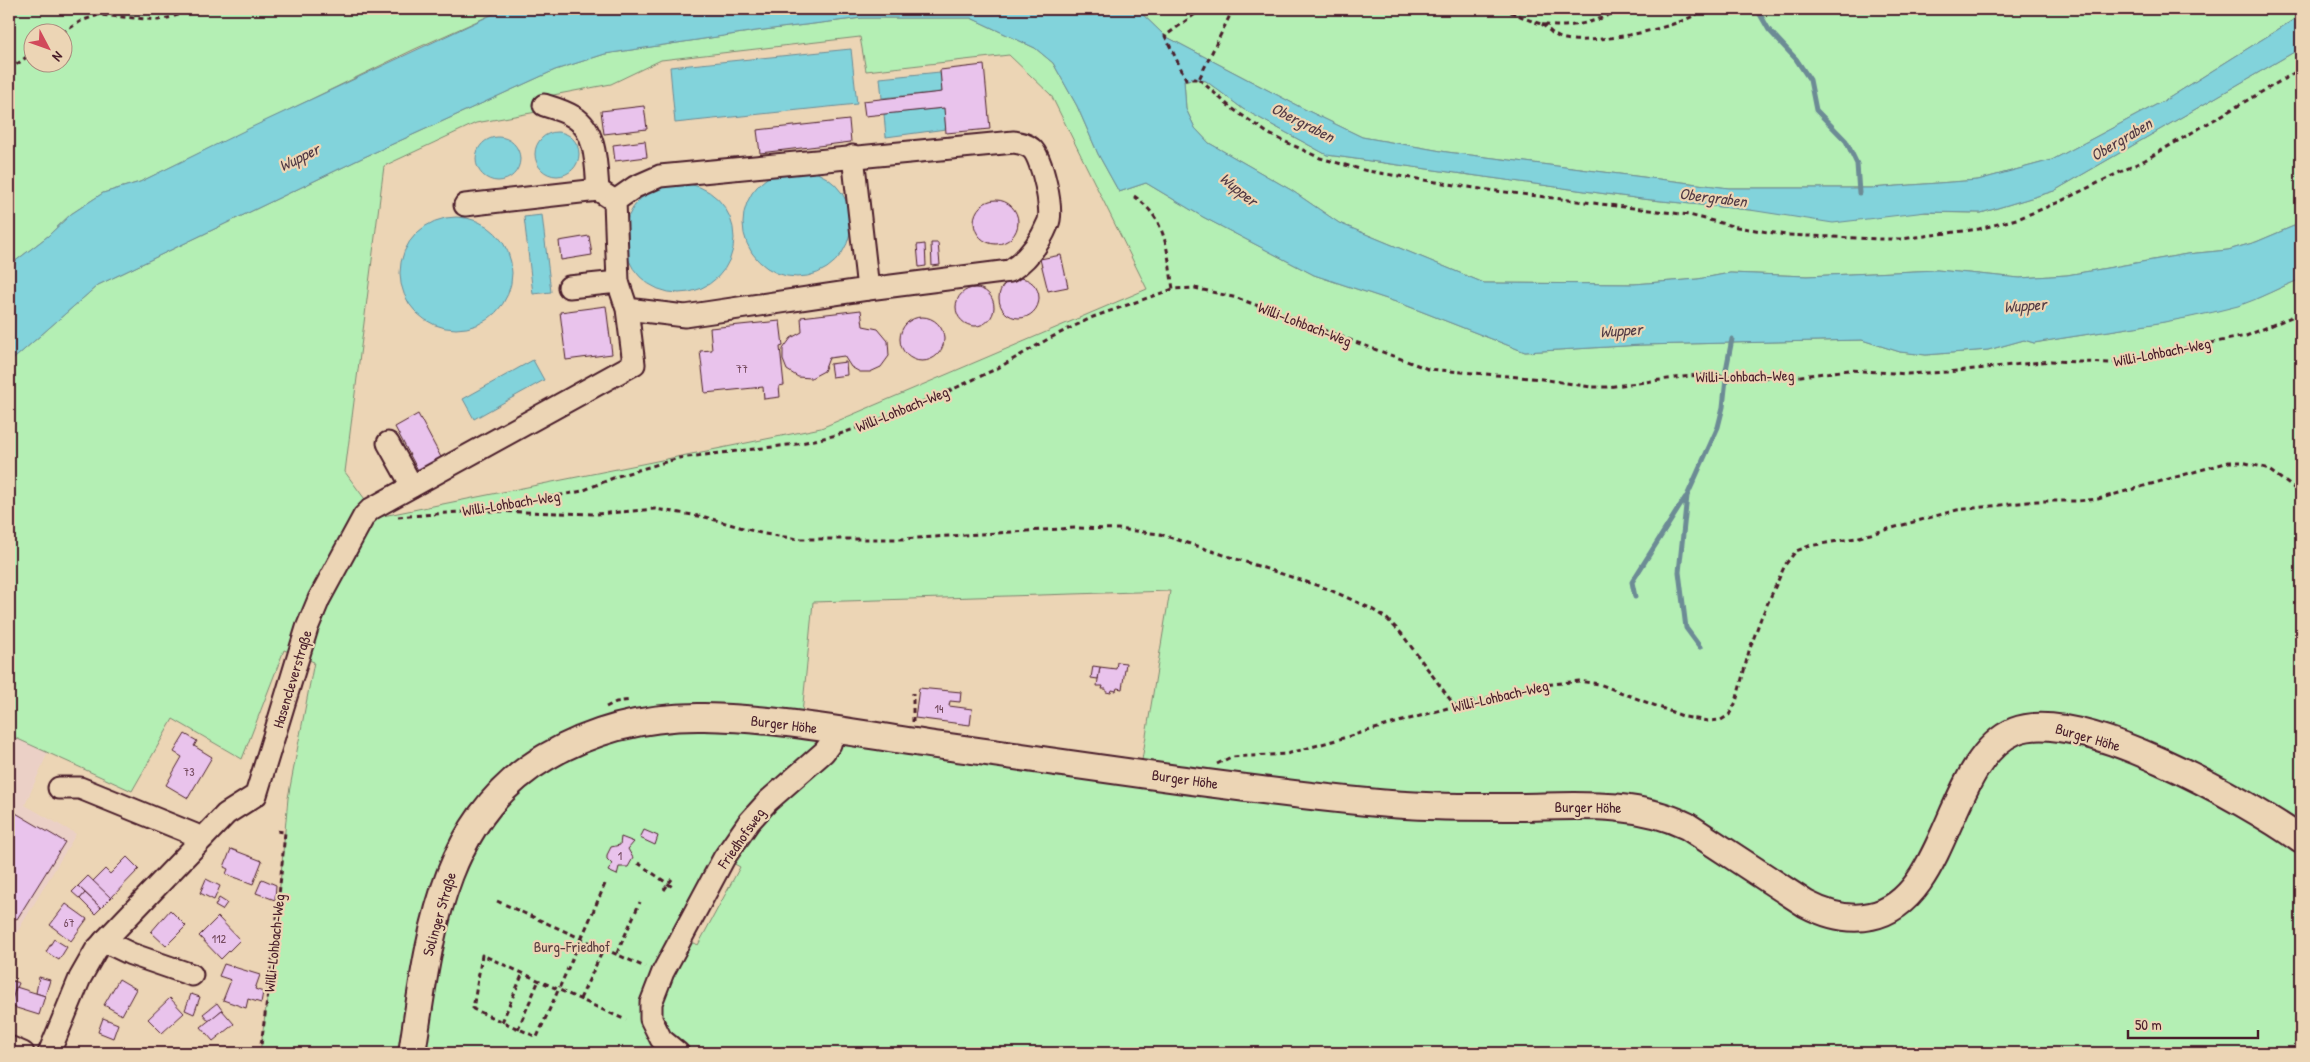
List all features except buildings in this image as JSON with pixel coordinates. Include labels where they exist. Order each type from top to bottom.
[{"type":"main road","name":"Burger Höhe","points":[[726,718],[834,730],[1368,802],[1416,806],[1608,806],[1649,811],[1669,817],[1692,829],[1806,904],[1825,913],[1844,918],[1876,915],[1903,901],[1920,880],[1984,756],[2005,736],[2030,727],[2065,728],[2146,755],[2226,794],[2301,840]]},
{"type":"main road","name":"Solinger Straße","points":[[412,1053],[428,951],[443,891],[456,857],[469,834],[500,793],[537,763],[586,737],[658,719],[726,718]]},
{"type":"street","points":[[464,205],[606,196],[635,187],[660,176],[1014,142],[1022,143],[1032,149],[1038,158],[1051,212],[1049,223],[1036,247],[1024,262],[1010,271],[868,289],[685,316],[627,309],[618,282],[606,196],[586,129],[574,116],[544,105]]},
{"type":"street","points":[[853,156],[868,289]]},
{"type":"street","points":[[569,287],[618,282]]},
{"type":"street","name":"Hasencleverstraße","points":[[49,1053],[90,958],[226,814],[256,795],[307,628],[319,599],[354,530],[372,509],[634,364],[627,309]]},
{"type":"street","points":[[388,443],[412,486]]},
{"type":"street","name":"Friedhofsweg","points":[[678,1053],[657,1032],[653,1025],[651,1003],[681,936],[724,858],[749,822],[768,801],[824,752],[830,744],[834,730]]},
{"type":"street","points":[[60,788],[80,788],[203,838]]},
{"type":"street","points":[[104,941],[130,954],[192,975]]},
{"type":"street","points":[[9,1047],[23,1053]]},
{"type":"path","points":[[72,27],[98,15],[158,20],[195,9]]},
{"type":"path","points":[[1202,9],[1165,36],[1186,79],[1198,78],[1230,107],[1270,134],[1320,158],[1367,171],[1481,190],[1689,215],[1737,227],[1786,235],[1879,239],[1910,238],[1979,228],[2020,218],[2059,202],[2145,160],[2301,69]]},
{"type":"path","points":[[1198,78],[1234,9]]},
{"type":"path","points":[[1502,9],[1542,24],[1562,39],[1579,41],[1619,36],[1672,24],[1698,14],[1704,9]]},
{"type":"path","points":[[1542,24],[1588,22],[1610,15],[1620,9]]},
{"type":"path","points":[[9,70],[22,60]]},
{"type":"path","points":[[1134,196],[1152,211],[1159,222],[1164,234],[1173,289]]},
{"type":"path","name":"Willi-Lohbach-Weg","points":[[393,518],[484,510],[582,491],[618,476],[679,458],[797,444],[837,435],[877,421],[949,391],[998,368],[1048,339],[1093,317],[1173,289],[1195,288],[1237,298],[1428,369],[1542,378],[1591,387],[1607,387],[1698,374],[1785,378],[1849,370],[1907,374],[1947,372],[2051,361],[2110,363],[2246,336],[2301,313]]},
{"type":"path","name":"Willi-Lohbach-Weg","points":[[1210,782],[1213,768],[1220,761],[1230,758],[1287,754],[1455,706],[1536,686],[1579,681],[1599,684],[1685,717],[1708,722],[1721,720],[1729,715],[1736,702],[1749,651],[1785,565],[1796,551],[1809,546],[1856,538],[1957,510],[2037,501],[2078,501],[2098,498],[2229,462],[2256,464],[2266,468],[2301,493]]},
{"type":"path","points":[[484,510],[597,514],[655,509],[705,517],[764,534],[799,539],[902,539],[1075,528],[1118,528],[1160,534],[1328,588],[1370,608],[1386,618],[1402,633],[1455,706]]},
{"type":"path","points":[[913,693],[913,728]]},
{"type":"path","points":[[599,710],[616,702],[635,700]]},
{"type":"path","name":"Willi-Lohbach-Weg","points":[[260,1053],[275,939],[285,832],[274,831]]},
{"type":"path","points":[[638,863],[674,888]]},
{"type":"path","points":[[664,890],[672,879]]},
{"type":"path","points":[[605,884],[582,938],[559,989],[537,1037],[473,1009],[482,955],[559,989],[626,1020]]},
{"type":"path","points":[[497,901],[645,967]]},
{"type":"path","points":[[617,954],[640,902]]},
{"type":"path","points":[[580,999],[604,948]]},
{"type":"path","points":[[502,1022],[523,973]]},
{"type":"path","points":[[518,1029],[538,980]]},
{"type":"shaded area","points":[[9,735],[48,752],[25,805],[76,834],[16,934],[9,930]]},
{"type":"green space","points":[[9,9],[504,9],[415,49],[140,182],[103,193],[71,214],[48,236],[9,266]]},
{"type":"green space","points":[[1137,9],[2301,9],[2301,15],[2169,98],[2052,160],[1978,180],[1871,188],[1729,188],[1447,152],[1362,137],[1300,107],[1165,36]]},
{"type":"green space","name":"Burg-Friedhof","points":[[862,18],[971,18],[1035,48],[1053,63],[1077,106],[1098,154],[1119,192],[1146,183],[1203,217],[1314,275],[1405,305],[1525,352],[1641,345],[1862,340],[1900,352],[1926,355],[1988,350],[2024,340],[2034,343],[2213,312],[2262,296],[2301,279],[2301,1053],[260,1053],[275,939],[288,798],[314,662],[284,650],[242,759],[173,719],[132,791],[9,735],[9,363],[98,285],[362,158],[555,70],[605,54],[756,31]],"holes":[[[860,37],[866,71],[1009,55],[1051,95],[1147,289],[821,428],[378,517],[345,472],[384,166],[476,123],[542,111],[548,96],[611,84],[661,60]],[[1170,591],[1142,760],[802,714],[813,602]],[[715,853],[740,867],[698,945],[673,932]]]},
{"type":"green space","points":[[2301,48],[2301,223],[2256,242],[2228,250],[2187,254],[2067,275],[2020,278],[1937,270],[1807,276],[1730,273],[1698,279],[1634,284],[1484,283],[1339,223],[1291,190],[1209,143],[1195,128],[1186,109],[1184,80],[1199,79],[1206,81],[1243,109],[1327,155],[1642,199],[1750,210],[1981,213],[2054,191]]},
{"type":"water","points":[[504,9],[1137,9],[1165,36],[1300,107],[1362,137],[1447,152],[1729,188],[1871,188],[1978,180],[2052,160],[2169,98],[2301,15],[2301,48],[2054,191],[1981,213],[1926,212],[1833,223],[1750,210],[1642,199],[1327,155],[1243,109],[1206,81],[1198,79],[1184,80],[1186,109],[1195,128],[1209,143],[1291,190],[1339,223],[1484,283],[1634,284],[1698,279],[1730,273],[1807,276],[1937,270],[2020,278],[2067,275],[2187,254],[2228,250],[2256,242],[2301,223],[2301,279],[2238,306],[2213,312],[2034,343],[2024,340],[1988,350],[1926,355],[1900,352],[1862,340],[1641,345],[1525,352],[1405,305],[1314,275],[1203,217],[1146,183],[1119,192],[1098,154],[1077,106],[1053,63],[1035,48],[971,18],[862,18],[756,31],[605,54],[555,70],[362,158],[98,285],[9,363],[9,266],[48,236],[71,214],[103,193],[140,182],[250,128]]},
{"type":"water","points":[[851,49],[857,104],[675,123],[670,67]]},
{"type":"water","points":[[940,72],[942,92],[882,98],[880,78]]},
{"type":"water","points":[[944,108],[946,129],[886,137],[884,114]]},
{"type":"water","points":[[557,132],[569,136],[575,142],[579,154],[575,166],[569,172],[557,176],[545,172],[539,166],[535,154],[539,142],[545,136]]},
{"type":"water","points":[[498,137],[510,141],[516,147],[520,159],[516,171],[510,177],[498,181],[486,177],[480,171],[476,159],[480,147],[486,141]]},
{"type":"water","points":[[797,169],[818,173],[835,185],[847,202],[851,223],[847,244],[835,261],[818,273],[797,277],[776,273],[759,261],[747,244],[743,223],[747,202],[759,185],[776,173]]},
{"type":"water","points":[[679,183],[700,187],[718,199],[730,217],[734,238],[730,259],[718,277],[700,289],[679,293],[658,289],[640,277],[628,259],[624,238],[628,217],[640,199],[658,187]]},
{"type":"water","points":[[542,215],[551,292],[533,294],[524,217]]},
{"type":"water","points":[[456,217],[467,218],[477,222],[495,234],[507,252],[511,262],[511,284],[507,294],[495,312],[477,324],[467,328],[456,329],[445,328],[435,324],[417,312],[405,294],[401,284],[400,273],[401,262],[405,252],[417,234],[435,222],[445,218]]},
{"type":"water","points":[[533,360],[544,380],[474,419],[463,399]]},
{"type":"waterway","points":[[1757,9],[1769,30],[1796,59],[1810,80],[1816,110],[1846,141],[1857,164],[1859,193]]},
{"type":"waterway","points":[[1726,370],[1732,339]]},
{"type":"waterway","points":[[1700,647],[1686,628],[1679,572],[1687,496],[1718,427],[1723,407],[1726,379]]},
{"type":"waterway","points":[[1635,597],[1632,582],[1685,498]]},
{"type":"water label","name":"Obergraben","points":[[1303,122]]},
{"type":"water label","name":"Obergraben","points":[[2121,139]]},
{"type":"water label","name":"Wupper","points":[[299,157]]},
{"type":"water label","name":"Wupper","points":[[1239,189]]},
{"type":"water label","name":"Obergraben","points":[[1713,197]]},
{"type":"water label","name":"Wupper","points":[[2025,305]]},
{"type":"water label","name":"Wupper","points":[[1621,330]]}]
